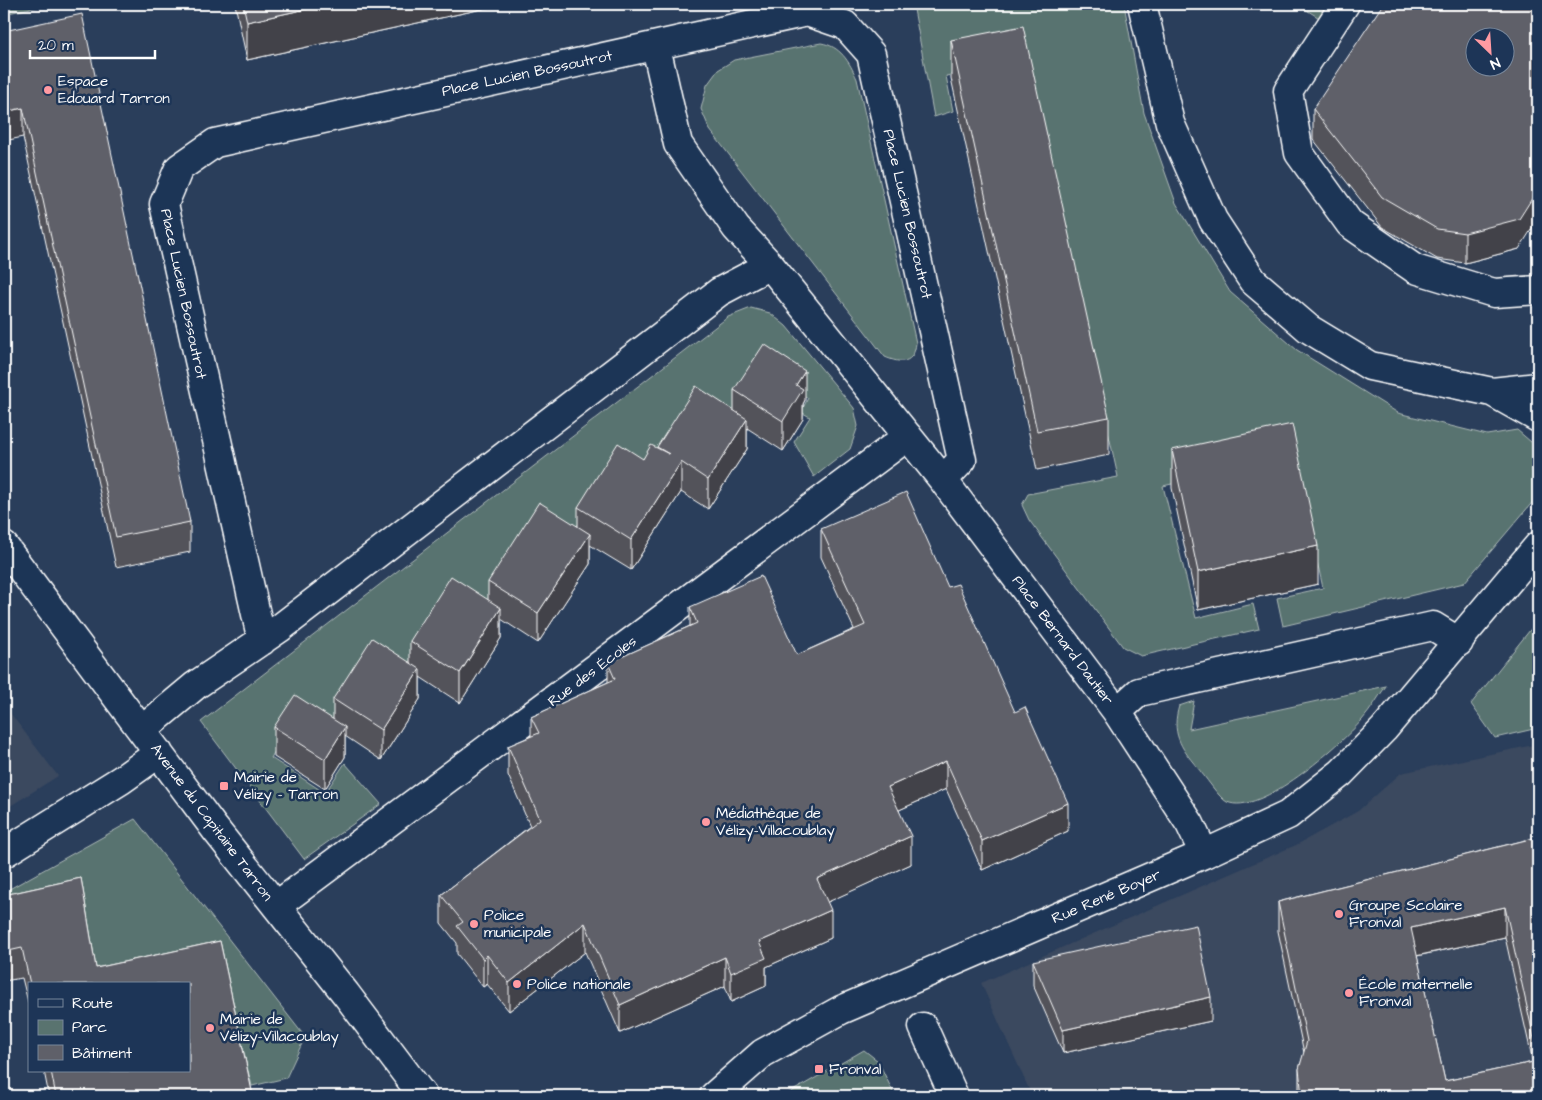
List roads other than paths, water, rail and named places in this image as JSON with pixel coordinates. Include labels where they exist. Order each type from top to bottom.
[{"type":"street","points":[[1142,4],[1170,123],[1213,220],[1253,281],[1309,329],[1370,366],[1492,392],[1538,418]]},
{"type":"street","points":[[1345,4],[1288,91],[1299,153],[1350,224],[1415,269],[1494,293],[1538,290]]},
{"type":"street","name":"Place Lucien Bossoutrot","points":[[262,641],[164,204],[179,168],[215,143],[582,60],[656,47],[807,12],[846,25],[871,54],[936,335],[962,460],[943,480]]},
{"type":"street","points":[[656,47],[678,144],[736,228],[770,265],[908,436]]},
{"type":"street","points":[[142,730],[196,685],[262,641],[719,292],[770,265]]},
{"type":"street","points":[[1492,392],[1538,387]]},
{"type":"street","name":"Place Bernard Dautier","points":[[908,436],[1117,712],[1190,824],[1204,854]]},
{"type":"street","name":"Rue des Écoles","points":[[276,906],[908,436]]},
{"type":"street","name":"Avenue du Capitaine Tarron","points":[[4,546],[158,753],[423,1096]]},
{"type":"street","name":"Rue René Boyer","points":[[714,1096],[763,1053],[841,1010],[1204,854],[1288,815],[1341,773],[1384,729],[1538,546]]},
{"type":"street","points":[[1117,712],[1139,692],[1433,626],[1459,642]]},
{"type":"street","points":[[4,853],[121,780],[158,753]]},
{"type":"street","points":[[923,1027],[954,1096]]},
{"type":"place","name":"Espace Edouard Tarron","points":[[48,90]]},
{"type":"place","name":"Mairie de Vélizy - Tarron","points":[[224,786]]},
{"type":"place","name":"Médiathèque de Vélizy-Villacoublay","points":[[706,822]]},
{"type":"place","name":"Groupe Scolaire Fronval","points":[[1339,914]]},
{"type":"place","name":"Police municipale","points":[[474,924]]},
{"type":"place","name":"Police nationale","points":[[517,984]]},
{"type":"place","name":"École maternelle Fronval","points":[[1349,993]]},
{"type":"place","name":"Mairie de Vélizy-Villacoublay","points":[[210,1028]]},
{"type":"place","name":"Fronval","points":[[819,1069]]}]
